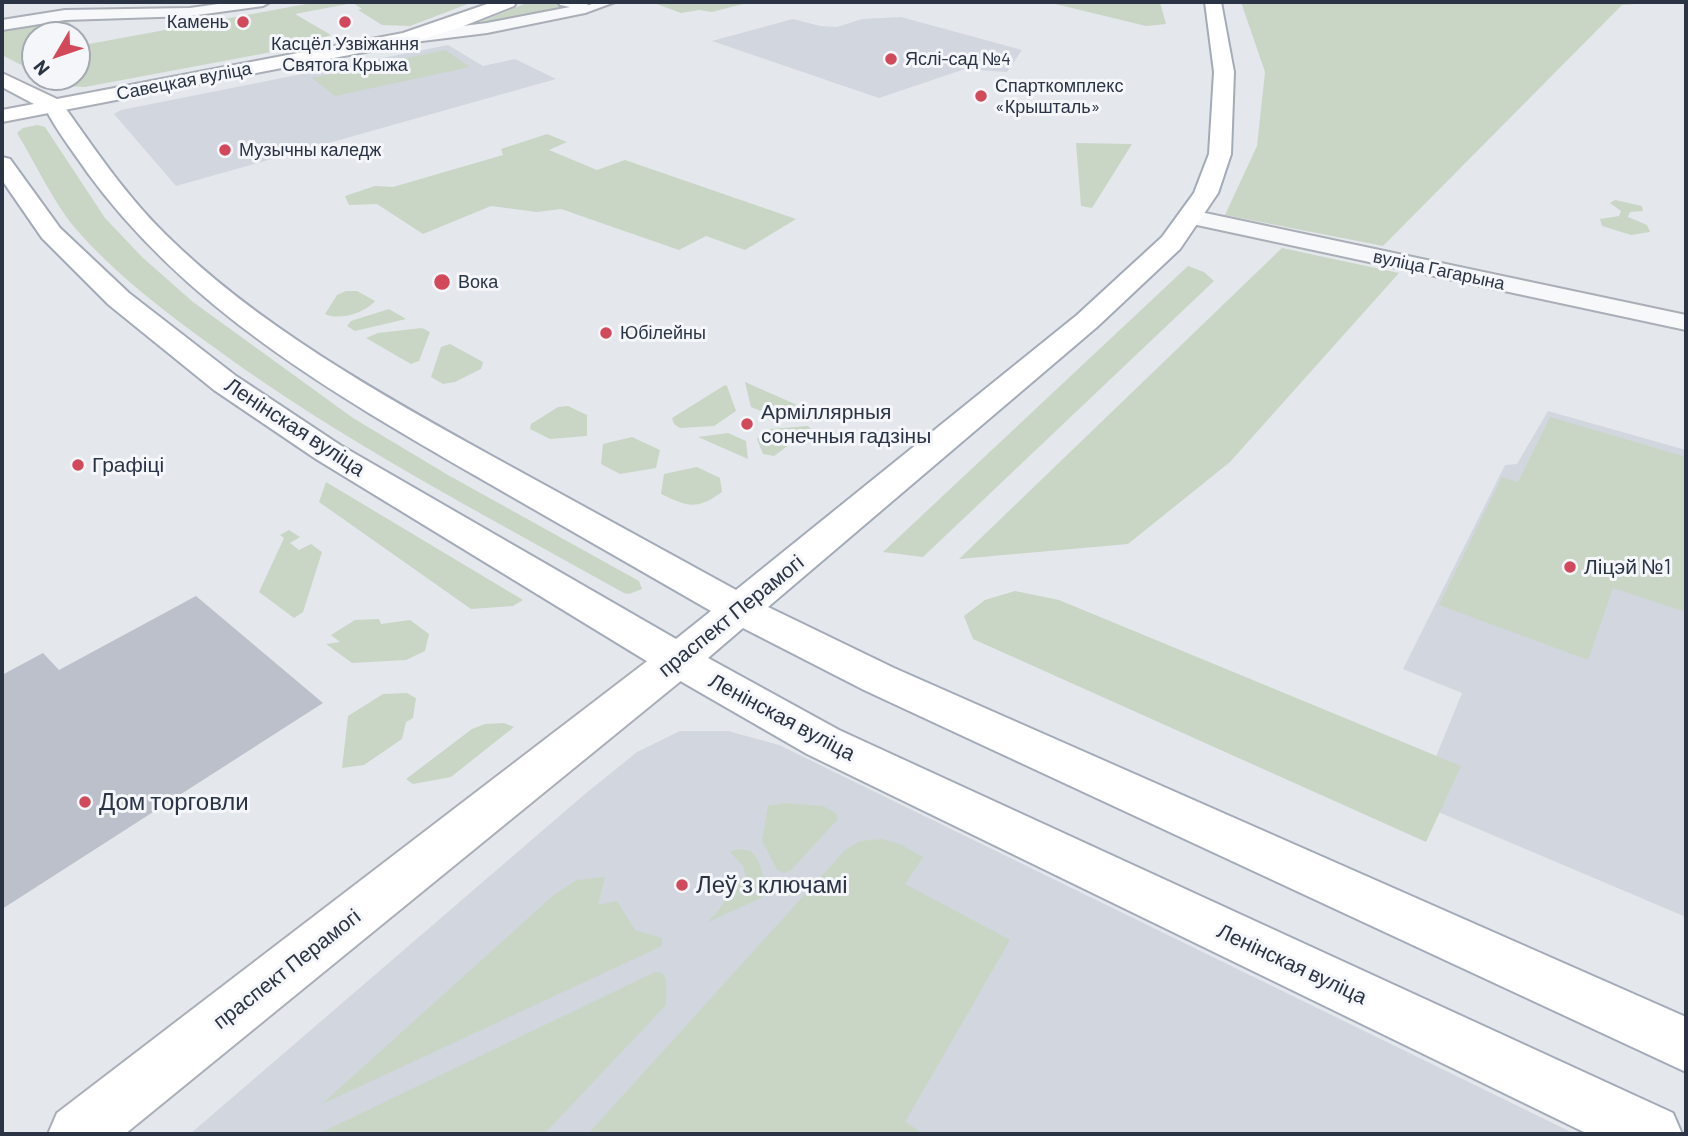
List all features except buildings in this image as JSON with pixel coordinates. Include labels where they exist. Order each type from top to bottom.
[{"type":"main road","name":"Савецкая вуліца","points":[[2,116],[407,38],[508,2]]},
{"type":"main road","name":"праспект Перамогі","points":[[78,1134],[678,660],[1087,321],[1171,243],[1206,193],[1220,154],[1224,72],[1213,2]]},
{"type":"main road","points":[[2,79],[54,106],[64,125],[127,209],[158,242],[208,287],[275,336],[403,420],[738,609],[879,679],[1686,1045]]},
{"type":"main road","name":"Ленінская вуліца","points":[[2,164],[59,241],[119,299],[225,383],[328,452],[678,660],[823,742],[1652,1134]]},
{"type":"street","points":[[2,24],[65,15],[190,12],[263,2]]},
{"type":"street","points":[[565,2],[580,5],[585,9]]},
{"type":"street","points":[[407,38],[487,28],[608,2]]},
{"type":"street","name":"вуліца Гагарына","points":[[1191,217],[1686,323]]},
{"type":"shaded area","name":"Яслі-сад №4","points":[[901,17],[1022,50],[1007,72],[965,69],[879,98],[712,41],[793,19],[837,27],[862,19]]},
{"type":"shaded area","name":"Музычны каледж","points":[[448,45],[483,66],[515,59],[556,79],[176,186],[114,114],[121,110]]},
{"type":"shaded area","name":"Ліцэй №1","points":[[1548,411],[1686,450],[1686,917],[1417,803],[1462,693],[1403,669],[1505,465],[1517,464]]},
{"type":"shaded area","points":[[680,731],[728,731],[779,745],[1575,1134],[190,1134],[585,794],[637,752]]},
{"type":"green space","points":[[317,2],[473,2],[410,26],[382,25],[358,10],[362,9],[353,3],[295,14],[331,35],[293,48],[91,86],[91,44]]},
{"type":"green space","points":[[529,2],[556,3],[565,8],[475,24]]},
{"type":"green space","points":[[751,2],[712,12],[699,10],[681,13],[654,3]]},
{"type":"green space","points":[[1047,2],[1160,2],[1166,24],[1146,26]]},
{"type":"green space","points":[[1241,2],[1664,2],[1622,5],[1383,246],[1225,215],[1257,146],[1265,72]]},
{"type":"green space","points":[[47,19],[68,21],[36,21]]},
{"type":"green space","points":[[21,24],[21,65],[2,55],[2,27]]},
{"type":"green space","points":[[445,50],[470,67],[335,96],[312,78]]},
{"type":"green space","points":[[37,125],[45,127],[105,218],[142,257],[193,302],[353,418],[448,475],[639,581],[642,589],[624,593],[415,476],[313,415],[178,321],[107,261],[67,218],[17,133],[23,128]]},
{"type":"green space","points":[[547,134],[567,142],[549,150],[597,170],[625,160],[796,219],[745,250],[706,236],[679,250],[561,209],[537,212],[491,206],[423,234],[377,204],[349,205],[345,196],[375,186],[393,187],[503,155],[501,149]]},
{"type":"green space","points":[[1076,143],[1132,144],[1092,208],[1081,206]]},
{"type":"green space","points":[[1615,200],[1642,206],[1643,211],[1630,212],[1628,217],[1647,225],[1650,232],[1631,235],[1602,226],[1600,219],[1619,216],[1621,211],[1610,203]]},
{"type":"green space","points":[[1282,248],[1399,273],[1230,462],[1128,544],[959,559]]},
{"type":"green space","points":[[1188,266],[1204,272],[1214,281],[923,557],[883,552]]},
{"type":"green space","points":[[346,291],[357,291],[375,301],[352,315],[337,317],[325,314],[337,295]]},
{"type":"green space","points":[[389,309],[406,319],[355,331],[347,326],[351,321]]},
{"type":"green space","points":[[422,328],[430,332],[419,361],[411,364],[366,338],[378,333]]},
{"type":"green space","points":[[450,344],[483,362],[481,369],[455,382],[443,384],[431,377],[441,347]]},
{"type":"green space","points":[[745,382],[822,416],[783,420],[751,407]]},
{"type":"green space","points":[[725,385],[736,411],[714,426],[680,428],[674,424],[672,418]]},
{"type":"green space","points":[[568,406],[587,415],[587,436],[550,439],[530,429],[531,424],[558,407]]},
{"type":"green space","points":[[1550,417],[1686,457],[1686,612],[1613,588],[1588,660],[1439,605],[1502,477],[1518,482]]},
{"type":"green space","points":[[808,426],[811,429],[774,456],[763,454],[757,439],[771,429]]},
{"type":"green space","points":[[728,433],[746,441],[748,459],[698,437]]},
{"type":"green space","points":[[632,437],[660,450],[656,468],[620,474],[601,464],[603,444]]},
{"type":"green space","points":[[697,467],[720,478],[722,492],[706,502],[692,505],[661,494],[664,474]]},
{"type":"green space","points":[[326,482],[523,600],[513,606],[471,609],[319,502]]},
{"type":"green space","points":[[289,530],[300,537],[290,543],[299,550],[311,544],[322,552],[303,612],[294,618],[259,592],[284,538],[280,535]]},
{"type":"green space","points":[[1015,591],[1059,600],[1461,766],[1426,842],[973,639],[964,616],[985,600]]},
{"type":"green space","points":[[379,619],[381,624],[410,620],[429,634],[425,651],[406,660],[352,663],[326,644],[340,642],[331,635],[355,620]]},
{"type":"green space","points":[[407,693],[416,698],[413,718],[406,722],[402,739],[364,765],[342,768],[348,716],[383,694]]},
{"type":"green space","points":[[504,723],[514,727],[451,777],[413,784],[406,779],[472,729],[485,724]]},
{"type":"green space","points":[[785,803],[823,806],[836,813],[838,819],[791,870],[784,873],[777,870],[762,841],[768,806]]},
{"type":"green space","points":[[882,839],[900,844],[923,857],[905,884],[1010,940],[905,1122],[924,1134],[588,1134],[845,850],[860,841]]},
{"type":"green space","points":[[738,849],[750,851],[757,859],[764,887],[761,898],[708,922],[722,904],[728,882],[746,877],[743,866],[730,852]]},
{"type":"green space","points":[[605,877],[598,905],[617,901],[635,930],[662,938],[662,946],[322,1104],[555,894],[577,880]]},
{"type":"green space","points":[[655,972],[662,973],[666,979],[666,1005],[544,1134],[318,1134]]},
{"type":"place","name":"Камень","points":[[243,22]]},
{"type":"place","name":"Касцёл Узвіжання Святога Крыжа","points":[[345,22]]},
{"type":"place","name":"Яслі-сад №4","points":[[891,59]]},
{"type":"place","name":"Спарткомплекс «Крышталь»","points":[[981,96]]},
{"type":"place","name":"Музычны каледж","points":[[225,150]]},
{"type":"place","name":"Вока","points":[[442,282]]},
{"type":"place","name":"Юбілейны","points":[[606,333]]},
{"type":"place","name":"Арміллярныя сонечныя гадзіны","points":[[747,424]]},
{"type":"place","name":"Графіці","points":[[78,465]]},
{"type":"place","name":"Ліцэй №1","points":[[1570,567]]},
{"type":"place","name":"Дом торговли","points":[[85,802]]},
{"type":"place","name":"Леў з ключамі","points":[[682,885]]}]
